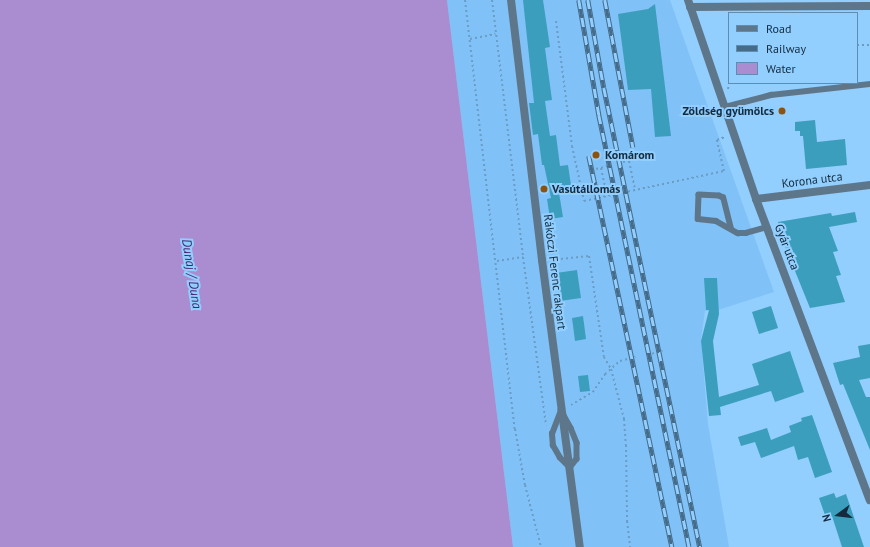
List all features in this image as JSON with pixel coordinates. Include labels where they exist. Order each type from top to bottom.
[{"type":"street","name":"Rákóczi Ferenc rakpart","points":[[511,0],[542,260],[580,547]]},
{"type":"street","points":[[689,3],[870,6]]},
{"type":"street","name":"Gyár utca","points":[[689,3],[756,199],[870,500]]},
{"type":"street","name":"Korona utca","points":[[756,199],[870,185]]},
{"type":"lane","points":[[725,107],[771,95],[870,84]]},
{"type":"lane","points":[[731,229],[723,198],[718,196],[699,195],[698,219],[716,221],[738,233],[746,233],[767,227]]},
{"type":"lane","points":[[561,410],[552,434],[553,446],[560,458],[570,468]]},
{"type":"path","points":[[465,0],[497,261],[515,429],[525,485],[541,547]]},
{"type":"path","points":[[492,0],[523,257],[546,425],[553,446]]},
{"type":"path","points":[[556,21],[572,146],[584,201],[724,171],[717,140]]},
{"type":"path","points":[[470,39],[496,34]]},
{"type":"path","points":[[858,45],[870,45]]},
{"type":"path","points":[[623,162],[634,160]]},
{"type":"path","points":[[629,161],[635,190]]},
{"type":"path","points":[[596,169],[608,166]]},
{"type":"path","points":[[601,168],[607,196]]},
{"type":"path","points":[[546,191],[580,187]]},
{"type":"path","points":[[542,260],[589,256],[604,357],[611,369],[625,431],[627,521],[630,547]]},
{"type":"path","points":[[497,261],[523,257]]},
{"type":"path","points":[[647,355],[662,351]]},
{"type":"path","points":[[561,410],[593,392],[611,369],[620,361],[635,357]]},
{"type":"shaded area","points":[[447,0],[670,0],[774,292],[718,310],[705,311],[701,339],[708,424],[729,547],[513,547]]},
{"type":"water","name":"Dunaj / Duna","points":[[0,0],[447,0],[513,547],[0,547]]},
{"type":"building","points":[[523,0],[543,0],[550,47],[545,48],[552,100],[545,101],[550,136],[556,135],[560,166],[568,165],[571,185],[558,187],[563,217],[550,219],[547,199],[551,198],[544,165],[542,165],[538,134],[533,135],[529,103],[534,103]]},
{"type":"building","points":[[655,4],[671,136],[655,137],[651,89],[628,90],[618,14],[648,9]]},
{"type":"building","points":[[815,120],[817,142],[845,139],[847,165],[806,169],[803,136],[800,136],[800,131],[795,131],[795,122]]},
{"type":"building","points":[[855,212],[857,222],[829,227],[838,251],[833,252],[841,275],[836,276],[845,302],[810,308],[780,234],[778,222],[831,213],[832,216]]},
{"type":"building","points":[[577,270],[581,298],[560,301],[556,273]]},
{"type":"building","points":[[704,278],[717,278],[719,314],[713,341],[719,397],[759,385],[752,364],[790,351],[804,392],[775,402],[771,391],[720,407],[721,415],[709,416],[701,341],[709,310],[706,310]]},
{"type":"building","points":[[771,306],[778,328],[759,334],[752,312]]},
{"type":"building","points":[[583,316],[586,339],[575,341],[572,318]]},
{"type":"building","points":[[870,344],[870,378],[859,380],[866,397],[870,397],[870,450],[843,384],[840,385],[833,363],[860,357],[858,346]]},
{"type":"building","points":[[588,375],[590,391],[580,392],[578,376]]},
{"type":"building","points":[[812,415],[832,472],[815,478],[808,457],[798,460],[794,446],[761,458],[755,442],[741,446],[738,437],[767,428],[771,440],[791,432],[789,426],[802,421],[801,418]]},
{"type":"building","points":[[834,493],[836,498],[846,494],[864,547],[842,547],[832,516],[826,518],[819,498]]},
{"type":"railway","points":[[579,0],[599,115],[689,547]]},
{"type":"railway","points":[[588,0],[604,88],[700,547]]},
{"type":"railway","points":[[605,0],[633,147]]},
{"type":"railway","points":[[589,156],[672,547]]},
{"type":"place","name":"Zöldség gyümölcs","points":[[782,111]]},
{"type":"place","name":"Komárom","points":[[596,155]]},
{"type":"place","name":"Vasútállomás","points":[[544,189]]}]
